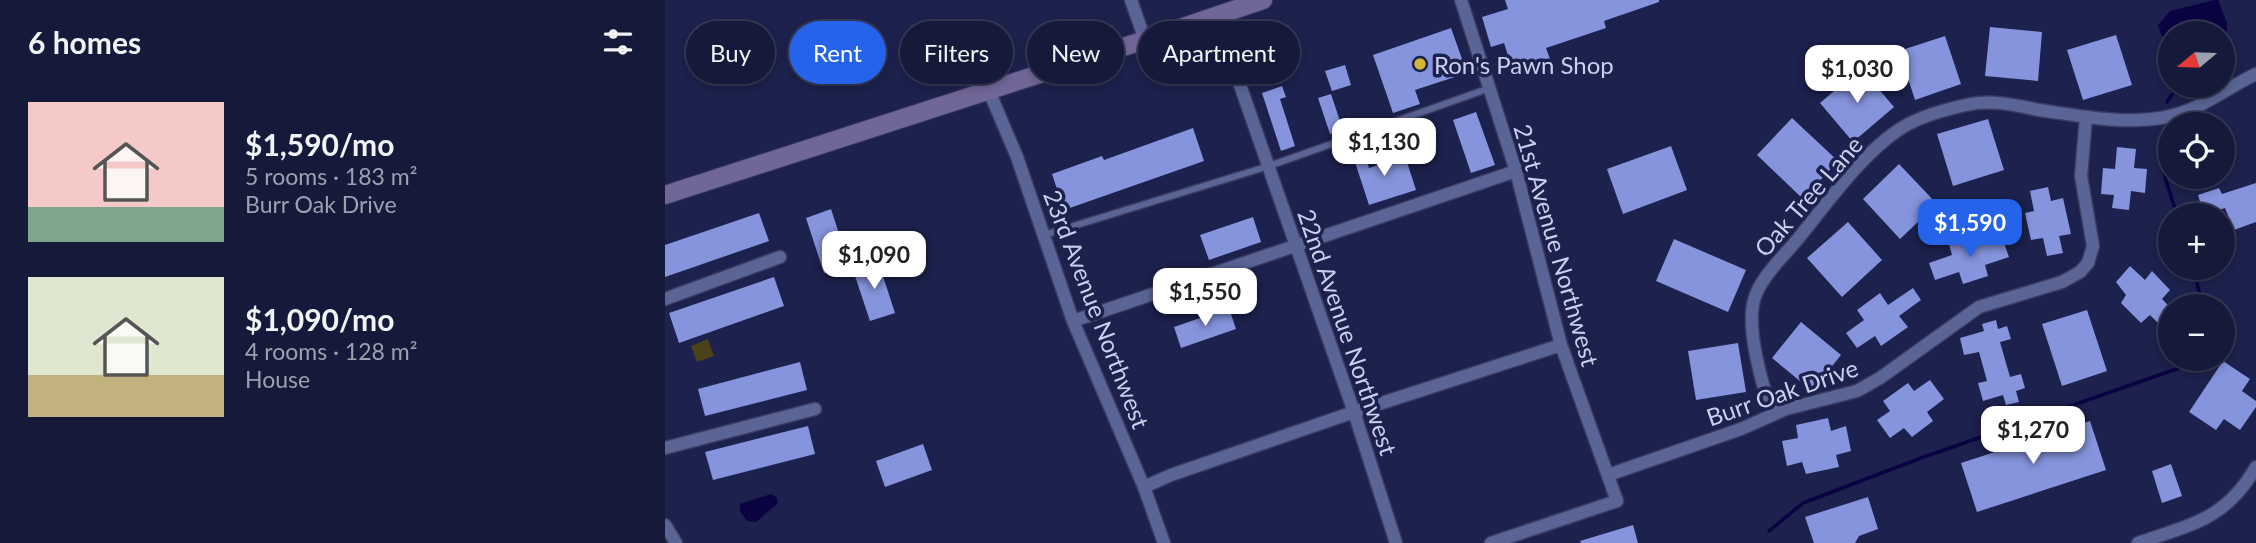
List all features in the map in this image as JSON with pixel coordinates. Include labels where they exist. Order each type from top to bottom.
[{"type":"street","points":[[1131,0],[1138,21]]},
{"type":"street","points":[[1201,21],[1263,0]]},
{"type":"street","name":"21st Avenue Northwest","points":[[1461,0],[1516,171],[1561,345],[1617,501],[1498,542]]},
{"type":"street","name":"22nd Avenue Northwest","points":[[1216,16],[1354,412],[1396,543]]},
{"type":"street","points":[[665,195],[1138,42]]},
{"type":"street","name":"Oak Tree Lane","points":[[1773,414],[1761,377],[1752,327],[1753,300],[1766,277],[1843,184],[1896,131],[1908,124],[1978,103],[2008,104],[2086,117],[2147,119],[2178,114],[2198,106],[2256,74]]},
{"type":"street","name":"23rd Avenue Northwest","points":[[989,91],[1017,157],[1073,321],[1144,487],[1164,543]]},
{"type":"street","name":"Burr Oak Drive","points":[[1608,475],[1741,429],[1773,414],[1857,391],[1880,378],[1979,307],[2062,282],[2080,272],[2088,263],[2093,246],[2081,176],[2086,117]]},
{"type":"street","points":[[1073,321],[1516,171]]},
{"type":"street","points":[[665,299],[780,257]]},
{"type":"street","points":[[1144,487],[1171,475],[1354,412],[1561,345]]},
{"type":"street","points":[[665,448],[815,409]]},
{"type":"street","points":[[2138,543],[2195,523],[2221,510],[2239,492],[2256,467]]},
{"type":"street","points":[[665,525],[676,543]]},
{"type":"lane","points":[[1044,235],[1269,166],[1490,88]]},
{"type":"shaded area","points":[[2218,0],[2226,21],[2161,21],[2170,11]]},
{"type":"shaded area","points":[[708,339],[714,356],[697,362],[691,346]]},
{"type":"shaded area","points":[[771,494],[777,498],[777,504],[756,522],[747,521],[740,511],[740,504]]},
{"type":"building","points":[[1505,0],[1659,2],[1604,21],[1606,28],[1546,48],[1550,59],[1513,71],[1504,43],[1491,47],[1482,17],[1508,9]]},
{"type":"building","points":[[1990,27],[2042,32],[2038,81],[1985,76]]},
{"type":"building","name":"Ron's Pawn Shop","points":[[1451,28],[1467,73],[1415,90],[1420,104],[1393,113],[1373,55]]},
{"type":"building","points":[[2116,35],[2132,85],[2083,100],[2067,50]]},
{"type":"building","points":[[1945,36],[1961,84],[1915,100],[1899,51]]},
{"type":"building","points":[[1345,65],[1351,85],[1332,91],[1325,71]]},
{"type":"building","points":[[1861,68],[1894,107],[1853,142],[1820,103]]},
{"type":"building","points":[[1282,86],[1286,97],[1280,99],[1295,146],[1281,151],[1262,93]]},
{"type":"building","points":[[1331,94],[1343,130],[1330,134],[1318,98]]},
{"type":"building","points":[[1476,112],[1495,165],[1471,173],[1453,120]]},
{"type":"building","points":[[1792,118],[1838,161],[1803,199],[1757,155]]},
{"type":"building","points":[[1988,119],[2004,170],[1953,186],[1937,134]]},
{"type":"building","points":[[1193,128],[1204,161],[1064,210],[1052,174],[1102,156],[1104,160]]},
{"type":"building","points":[[1671,146],[1687,190],[1623,214],[1607,169]]},
{"type":"building","points":[[1362,147],[1369,168],[1405,156],[1416,190],[1369,205],[1351,150]]},
{"type":"building","points":[[2117,147],[2136,149],[2134,168],[2147,169],[2145,193],[2131,191],[2129,210],[2112,208],[2114,195],[2101,194],[2103,168],[2115,169]]},
{"type":"building","points":[[1899,164],[1937,204],[1900,239],[1863,199]]},
{"type":"building","points":[[2256,183],[2256,222],[2235,230],[2235,203],[2200,203],[2198,195],[2216,189],[2220,189],[2222,194]]},
{"type":"building","points":[[2048,187],[2051,201],[2063,198],[2071,234],[2059,236],[2063,253],[2047,256],[2043,238],[2031,240],[2025,213],[2034,211],[2030,191]]},
{"type":"building","points":[[831,209],[849,264],[824,273],[806,218]]},
{"type":"building","points":[[759,213],[769,241],[665,277],[665,245]]},
{"type":"building","points":[[1253,217],[1261,242],[1209,260],[1200,235]]},
{"type":"building","points":[[1848,222],[1882,260],[1842,297],[1807,258]]},
{"type":"building","points":[[1975,234],[1978,245],[2002,237],[2009,257],[1985,265],[1988,276],[1963,284],[1959,272],[1935,280],[1929,263],[1952,255],[1949,244]]},
{"type":"building","points":[[1674,239],[1746,270],[1728,312],[1656,281]]},
{"type":"building","points":[[878,261],[895,313],[870,321],[853,270]]},
{"type":"building","points":[[2130,266],[2145,280],[2152,271],[2170,290],[2166,294],[2158,294],[2158,323],[2150,315],[2141,323],[2121,303],[2126,295],[2116,282]]},
{"type":"building","points":[[774,277],[784,306],[679,343],[669,313]]},
{"type":"building","points":[[1913,288],[1921,300],[1899,316],[1908,327],[1881,346],[1875,336],[1857,348],[1846,333],[1864,320],[1857,310],[1880,293],[1888,305]]},
{"type":"building","points":[[1229,308],[1236,329],[1181,348],[1174,327]]},
{"type":"building","points":[[2087,310],[2107,371],[2062,386],[2042,324]]},
{"type":"building","points":[[1996,320],[1998,329],[2007,326],[2011,339],[2000,342],[2010,377],[2021,374],[2025,388],[2016,391],[2019,402],[2006,405],[2003,395],[1983,401],[1978,383],[1987,381],[1979,352],[1964,355],[1960,338],[1984,331],[1982,324]]},
{"type":"building","points":[[1801,322],[1841,355],[1812,391],[1772,358]]},
{"type":"building","points":[[1738,343],[1746,392],[1696,400],[1688,351]]},
{"type":"building","points":[[800,362],[807,390],[705,416],[698,389]]},
{"type":"building","points":[[2235,369],[2250,379],[2242,391],[2256,401],[2256,407],[2240,430],[2224,419],[2216,430],[2189,412],[2216,371]]},
{"type":"building","points":[[1930,380],[1944,399],[1927,412],[1933,421],[1912,437],[1904,428],[1890,438],[1877,420],[1890,411],[1883,401],[1908,383],[1914,391]]},
{"type":"building","points":[[1828,418],[1831,431],[1846,426],[1851,451],[1836,455],[1839,467],[1806,474],[1802,462],[1787,466],[1782,441],[1798,438],[1796,425]]},
{"type":"building","points":[[2090,421],[2106,470],[1977,512],[1961,463]]},
{"type":"building","points":[[808,426],[815,454],[713,480],[705,452]]},
{"type":"building","points":[[923,444],[932,470],[885,487],[876,461]]},
{"type":"building","points":[[2171,464],[2182,496],[2162,503],[2152,471]]},
{"type":"building","points":[[1868,497],[1878,529],[1859,536],[1855,543],[1814,543],[1805,517]]},
{"type":"building","points":[[1633,525],[1638,543],[1580,541]]},
{"type":"waterway","points":[[2167,102],[2170,98]]},
{"type":"waterway","points":[[2169,189],[2173,203]]},
{"type":"waterway","points":[[2197,280],[2199,294]]},
{"type":"waterway","points":[[1769,531],[1803,503],[1921,458],[2171,371]]},
{"type":"place","name":"Ron's Pawn Shop","points":[[1420,64]]}]
